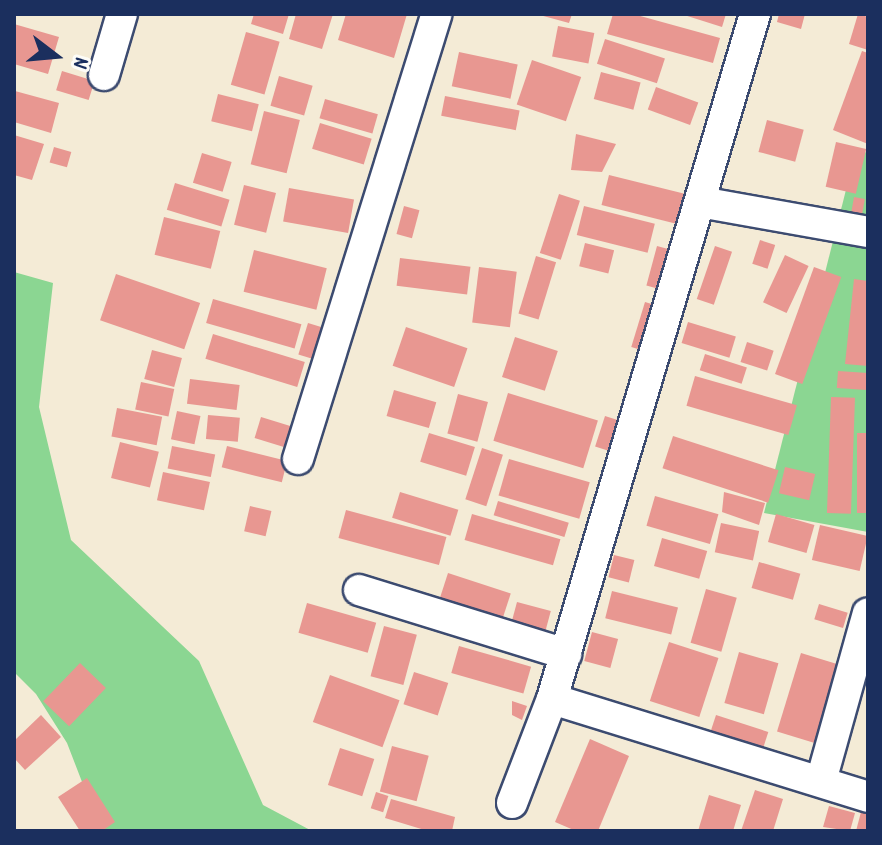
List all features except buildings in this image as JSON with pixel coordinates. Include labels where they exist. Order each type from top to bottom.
[{"type":"street","points":[[104,75],[122,14]]},
{"type":"street","points":[[298,459],[437,14]]},
{"type":"street","points":[[512,803],[566,654],[755,14]]},
{"type":"street","points":[[700,202],[868,232]]},
{"type":"street","points":[[359,590],[566,654]]},
{"type":"street","points":[[821,781],[868,613]]},
{"type":"street","points":[[552,699],[868,797]]},
{"type":"green space","points":[[868,148],[868,532],[764,513],[848,182]]},
{"type":"green space","points":[[14,272],[53,283],[39,407],[71,540],[199,661],[263,805],[312,831],[101,831],[67,743],[36,694],[14,672]]}]
